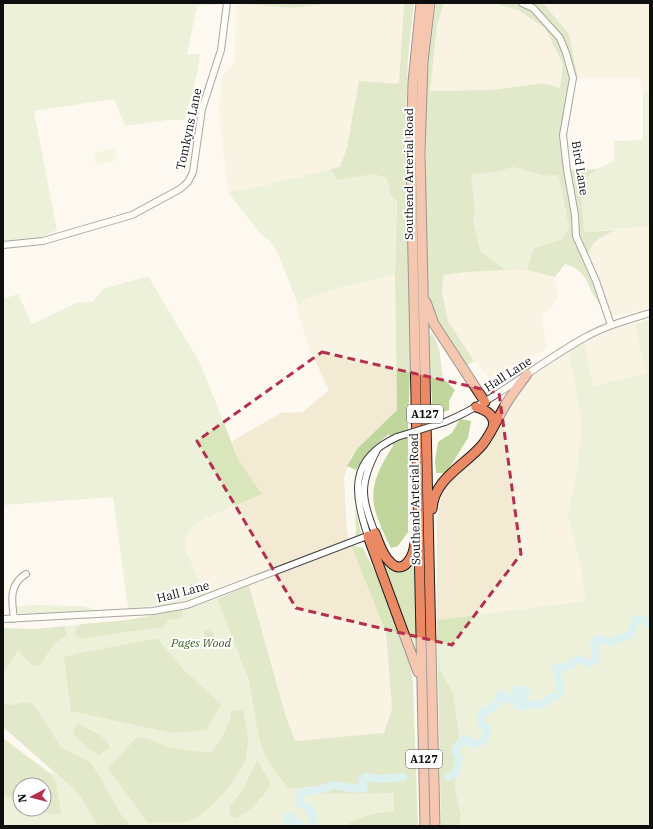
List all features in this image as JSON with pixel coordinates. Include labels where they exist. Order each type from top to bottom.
[{"type":"highway","name":"Southend Arterial Road","points":[[421,3],[413,82],[411,163],[425,826]]},
{"type":"highway","name":"Southend Arterial Road","points":[[430,3],[420,106],[420,152],[435,826]]},
{"type":"highway","name":"A127","points":[[422,289],[434,324],[484,402]]},
{"type":"highway","name":"A127","points":[[428,539],[433,500],[437,489],[451,474],[476,453],[492,431],[506,403],[527,374]]},
{"type":"highway","points":[[476,407],[485,410],[492,415],[494,422],[492,431]]},
{"type":"highway","points":[[372,535],[390,563],[400,567],[408,564],[414,547],[419,486]]},
{"type":"highway","points":[[372,535],[414,656],[422,693]]},
{"type":"street","name":"Tomkyns Lane","points":[[3,245],[43,241],[132,215],[180,189],[188,182],[193,172],[202,109],[221,50],[227,3]]},
{"type":"street","name":"Bird Lane","points":[[522,3],[533,8],[560,38],[573,78],[564,135],[567,170],[575,215],[576,236],[596,281],[611,325]]},
{"type":"street","name":"Hall Lane","points":[[3,619],[14,620],[154,612],[187,605],[372,535],[364,523],[357,499],[358,481],[361,470],[368,457],[397,437],[445,422],[476,407],[585,337],[611,325],[650,313]]},
{"type":"street","points":[[372,535],[363,492],[366,473],[377,450]]},
{"type":"street","points":[[358,540],[363,532],[364,523]]},
{"type":"street","points":[[14,620],[12,600],[13,587],[20,577],[26,574]]},
{"type":"highlighted area","points":[[322,352],[499,393],[521,554],[452,645],[296,608],[197,441]]},
{"type":"shaded area","points":[[236,3],[291,8],[335,3],[404,3],[399,84],[347,148],[340,167],[251,189],[228,192],[219,110],[222,77],[235,61]]},
{"type":"shaded area","points":[[444,3],[493,3],[518,10],[545,28],[563,64],[560,88],[543,83],[491,90],[430,91],[437,26]]},
{"type":"shaded area","points":[[543,3],[650,3],[650,93],[643,93],[641,78],[579,78],[569,34]]},
{"type":"shaded area","points":[[650,226],[650,308],[626,314],[611,315],[598,276],[588,255],[590,247],[606,234],[616,230]]},
{"type":"shaded area","points":[[526,269],[555,277],[558,297],[554,304],[541,315],[547,348],[512,371],[489,377],[474,361],[448,321],[442,292],[444,275],[465,272]]},
{"type":"shaded area","points":[[395,275],[397,410],[357,449],[351,457],[344,477],[347,533],[386,632],[392,709],[384,733],[295,742],[286,717],[247,576],[205,594],[185,549],[186,536],[197,522],[262,494],[239,461],[232,441],[281,413],[303,412],[329,390],[310,350],[297,310],[306,299],[341,287]]},
{"type":"shaded area","points":[[635,324],[646,373],[593,386],[584,343],[620,326]]},
{"type":"shaded area","points":[[569,351],[582,426],[577,472],[568,516],[582,572],[585,601],[437,620],[437,518],[442,494],[452,477],[472,463],[483,452],[521,387],[531,377]]},
{"type":"green space","points":[[3,3],[237,3],[197,6],[187,54],[200,54],[197,75],[184,120],[167,120],[125,126],[114,99],[34,111],[57,230],[42,237],[9,242],[3,248]]},
{"type":"green space","points":[[237,3],[335,3],[291,8]]},
{"type":"green space","points":[[404,3],[414,3],[408,58],[406,115],[410,369],[408,425],[408,532],[398,546],[391,548],[378,520],[373,497],[374,486],[378,474],[393,446],[389,434],[371,449],[356,470],[347,466],[357,449],[397,410],[395,275],[397,201],[391,196],[387,178],[374,174],[337,180],[331,169],[340,167],[347,148],[359,81],[399,84]]},
{"type":"green space","points":[[436,3],[444,3],[437,26],[430,91],[491,90],[543,83],[560,88],[563,64],[545,28],[518,10],[493,3],[543,3],[569,34],[578,77],[573,78],[565,135],[570,170],[597,169],[581,182],[584,232],[616,230],[598,239],[588,254],[598,276],[611,315],[598,302],[586,279],[573,267],[565,264],[555,277],[527,270],[534,248],[562,239],[569,227],[558,175],[544,176],[513,167],[496,172],[471,174],[475,209],[473,221],[481,252],[506,270],[466,272],[444,275],[444,272],[442,292],[448,321],[474,361],[464,367],[435,317],[426,283],[427,74]]},
{"type":"green space","points":[[359,81],[399,84],[395,275],[341,287],[306,299],[299,307],[278,254],[270,241],[259,232],[228,192],[251,189],[340,167],[347,148]]},
{"type":"green space","points":[[643,93],[650,93],[650,226],[584,232],[581,182],[597,169],[614,161],[614,141],[643,140]]},
{"type":"green space","points":[[115,148],[117,160],[96,165],[94,153]]},
{"type":"green space","points":[[513,167],[544,176],[558,175],[569,227],[562,239],[534,248],[527,270],[506,270],[481,252],[473,221],[471,173],[496,172]]},
{"type":"green space","points":[[148,276],[200,363],[239,461],[262,494],[197,522],[186,536],[185,549],[205,594],[168,605],[128,608],[113,497],[3,505],[3,299],[18,294],[32,324],[77,303],[93,302],[103,289]]},
{"type":"green space","points":[[650,318],[650,826],[460,826],[461,816],[455,790],[459,734],[453,692],[440,670],[437,620],[585,601],[582,572],[568,516],[577,472],[582,426],[569,351],[584,343],[593,386],[646,373],[635,324]]},
{"type":"green space","points":[[432,332],[439,348],[443,378],[455,390],[449,401],[449,410],[433,416],[428,340]]},
{"type":"green space","points":[[460,419],[471,421],[468,438],[446,473],[436,473],[435,461],[438,442],[452,433]]},
{"type":"green space","points":[[355,508],[361,533],[359,537],[355,538],[356,529]]},
{"type":"green space","points":[[351,545],[363,548],[376,574],[397,629],[386,632]]},
{"type":"green space","points":[[377,552],[385,565],[399,572],[412,566],[417,555],[418,661]]},
{"type":"green space","points":[[249,585],[286,717],[295,741],[384,733],[392,709],[386,632],[397,629],[411,669],[413,683],[418,826],[345,826],[356,819],[368,815],[394,811],[394,793],[321,794],[309,787],[290,789],[278,776],[263,752],[257,728],[249,681],[217,599]]},
{"type":"green space","name":"Pages Wood","points":[[217,599],[249,681],[257,728],[291,789],[309,787],[321,794],[395,792],[394,811],[368,814],[350,822],[345,826],[131,826],[120,813],[99,775],[89,761],[62,748],[34,705],[28,702],[8,705],[3,702],[3,674],[18,651],[32,666],[40,665],[55,643],[67,636],[65,626],[81,624],[76,629],[124,632],[163,628],[169,620],[182,618],[182,610]],"holes":[[[157,638],[185,671],[64,657]],[[243,710],[248,752],[240,770],[227,788],[149,739],[169,747],[210,753],[224,734],[231,711]],[[73,734],[105,752],[99,754],[91,751]],[[257,760],[262,799],[254,804],[229,807],[243,789]]]},
{"type":"green space","points":[[30,605],[84,606],[93,610],[25,615],[19,614],[15,607]]},
{"type":"green space","points":[[182,610],[183,618],[169,620],[163,628],[124,632],[81,639],[75,634],[76,629],[81,624],[127,620]]},
{"type":"green space","points":[[437,620],[440,670],[453,692],[459,734],[455,790],[461,815],[460,826],[441,826]]},
{"type":"green space","points":[[65,626],[67,636],[55,643],[40,665],[32,666],[18,651],[3,674],[3,628],[35,629]]},
{"type":"green space","points":[[207,630],[213,632],[214,637],[211,641],[207,642],[204,639],[204,631]]},
{"type":"green space","points":[[157,638],[185,671],[221,704],[207,730],[172,733],[71,711],[64,657]]},
{"type":"green space","points":[[3,702],[8,705],[28,702],[34,705],[62,748],[89,761],[99,775],[120,813],[131,826],[98,826],[78,793],[3,727]]},
{"type":"green space","points":[[243,709],[248,737],[247,753],[239,771],[224,793],[205,811],[188,821],[148,823],[108,768],[137,737],[149,739],[169,747],[210,753],[224,734],[231,711]]},
{"type":"green space","points":[[78,724],[101,736],[108,743],[110,748],[99,755],[91,751],[73,734],[75,727]]},
{"type":"green space","points":[[3,738],[51,774],[56,782],[61,814],[52,815],[52,777],[12,777],[12,799],[3,795]]},
{"type":"green space","points":[[257,760],[271,784],[256,804],[235,818],[230,815],[229,807],[243,789]]},
{"type":"green space","points":[[52,771],[78,793],[98,826],[3,826],[3,795],[12,799],[12,817],[52,817],[56,782],[51,774]]},
{"type":"waterway","points":[[448,777],[456,773],[459,759],[455,749],[464,739],[472,744],[484,741],[488,729],[481,723],[481,714],[496,705],[501,694],[506,699],[513,698],[515,691],[523,689],[527,693],[517,706],[543,704],[548,699],[559,695],[560,686],[556,667],[569,666],[578,659],[590,663],[596,660],[594,643],[598,639],[610,642],[630,635],[636,619],[643,619],[650,625]]},
{"type":"waterway","points":[[311,826],[314,818],[310,809],[299,803],[301,793],[327,788],[331,785],[359,789],[364,788],[362,781],[365,777],[381,779],[403,777]]},
{"type":"waterway","points":[[288,826],[287,817],[291,816],[301,826]]}]
